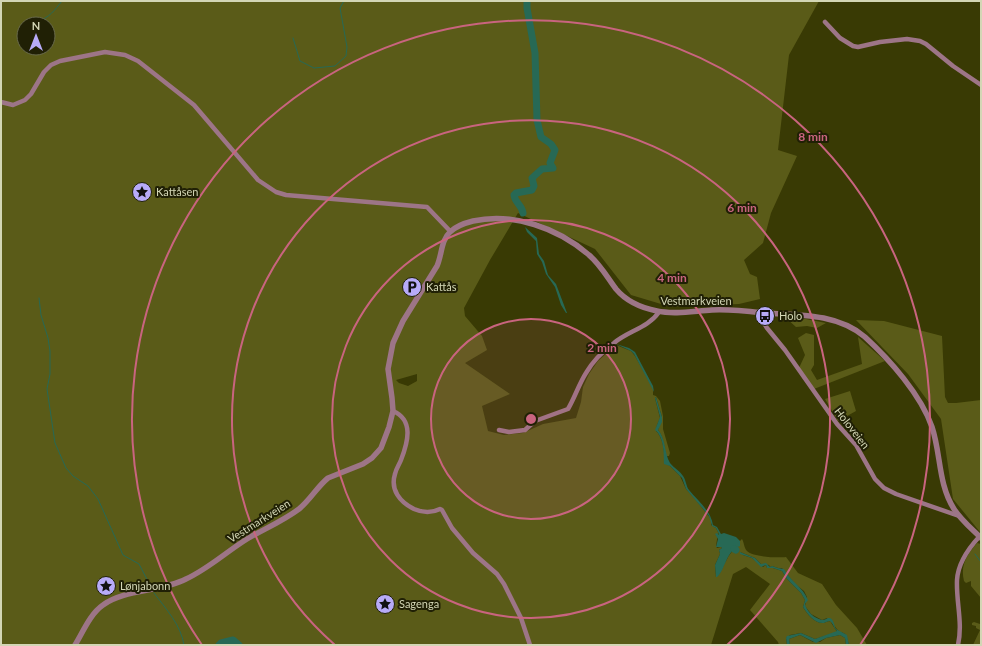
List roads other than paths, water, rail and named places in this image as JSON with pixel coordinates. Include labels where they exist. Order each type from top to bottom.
[{"type":"street","points":[[825,22],[840,38],[853,46],[858,47],[880,42],[907,39],[920,40],[953,66],[981,85]]},
{"type":"street","points":[[1,102],[13,105],[25,100],[31,94],[44,72],[51,65],[60,61],[105,52],[125,55],[138,61],[194,105],[258,180],[276,192],[286,195],[427,207],[450,232]]},
{"type":"street","name":"Vestmarkveien","points":[[75,645],[98,609],[104,605],[122,597],[176,584],[194,575],[246,540],[300,508],[328,478],[368,462],[381,448],[393,412],[388,370],[392,343],[403,321],[437,266],[441,257],[444,241],[450,232],[466,223],[489,219],[512,220],[541,226],[563,237],[590,256],[602,268],[616,289],[627,299],[659,312],[726,310],[807,316],[830,320],[850,328],[862,335],[871,343],[908,385],[926,412],[935,436],[945,488],[952,506],[959,516],[980,538],[968,550],[959,569],[957,580],[960,627],[958,645]]},
{"type":"street","points":[[499,430],[509,432],[525,430],[535,421],[568,409],[586,373],[603,352],[622,337],[646,325],[659,312]]},
{"type":"street","name":"Holoveien","points":[[761,312],[762,320],[767,328],[837,424],[856,445],[875,479],[884,488],[896,494],[959,516]]},
{"type":"street","points":[[393,412],[404,419],[408,427],[407,439],[394,479],[395,492],[398,497],[408,505],[420,511],[435,512],[440,509],[444,513],[452,528],[473,553],[497,574],[504,584],[521,618],[530,645]]},
{"type":"waterway","points":[[49,16],[62,1]]},
{"type":"waterway","points":[[293,38],[300,61],[314,68],[335,66],[346,56],[347,47],[340,8],[344,1]]},
{"type":"waterway","points":[[523,213],[514,195],[516,193],[532,190],[534,186],[532,178],[542,169],[553,168],[550,163],[555,150],[551,144],[541,137],[537,120],[535,53],[527,1]]},
{"type":"waterway","points":[[39,298],[41,315],[48,338],[50,351],[50,374],[47,389],[55,443],[66,468],[73,476],[88,486],[98,499],[123,555],[139,564],[150,585]]},
{"type":"waterway","points":[[975,554],[981,562]]},
{"type":"waterway","points":[[154,593],[176,624],[180,631],[184,645]]},
{"type":"waterway","points":[[219,645],[221,643],[233,640],[239,645]]},
{"type":"place","name":"Kattåsen","points":[[142,192]]},
{"type":"place","name":"Kattås","points":[[412,287]]},
{"type":"place","name":"Holo","points":[[765,316]]},
{"type":"place","name":"Lønjabonn","points":[[106,586]]},
{"type":"place","name":"Sagenga","points":[[385,604]]}]
